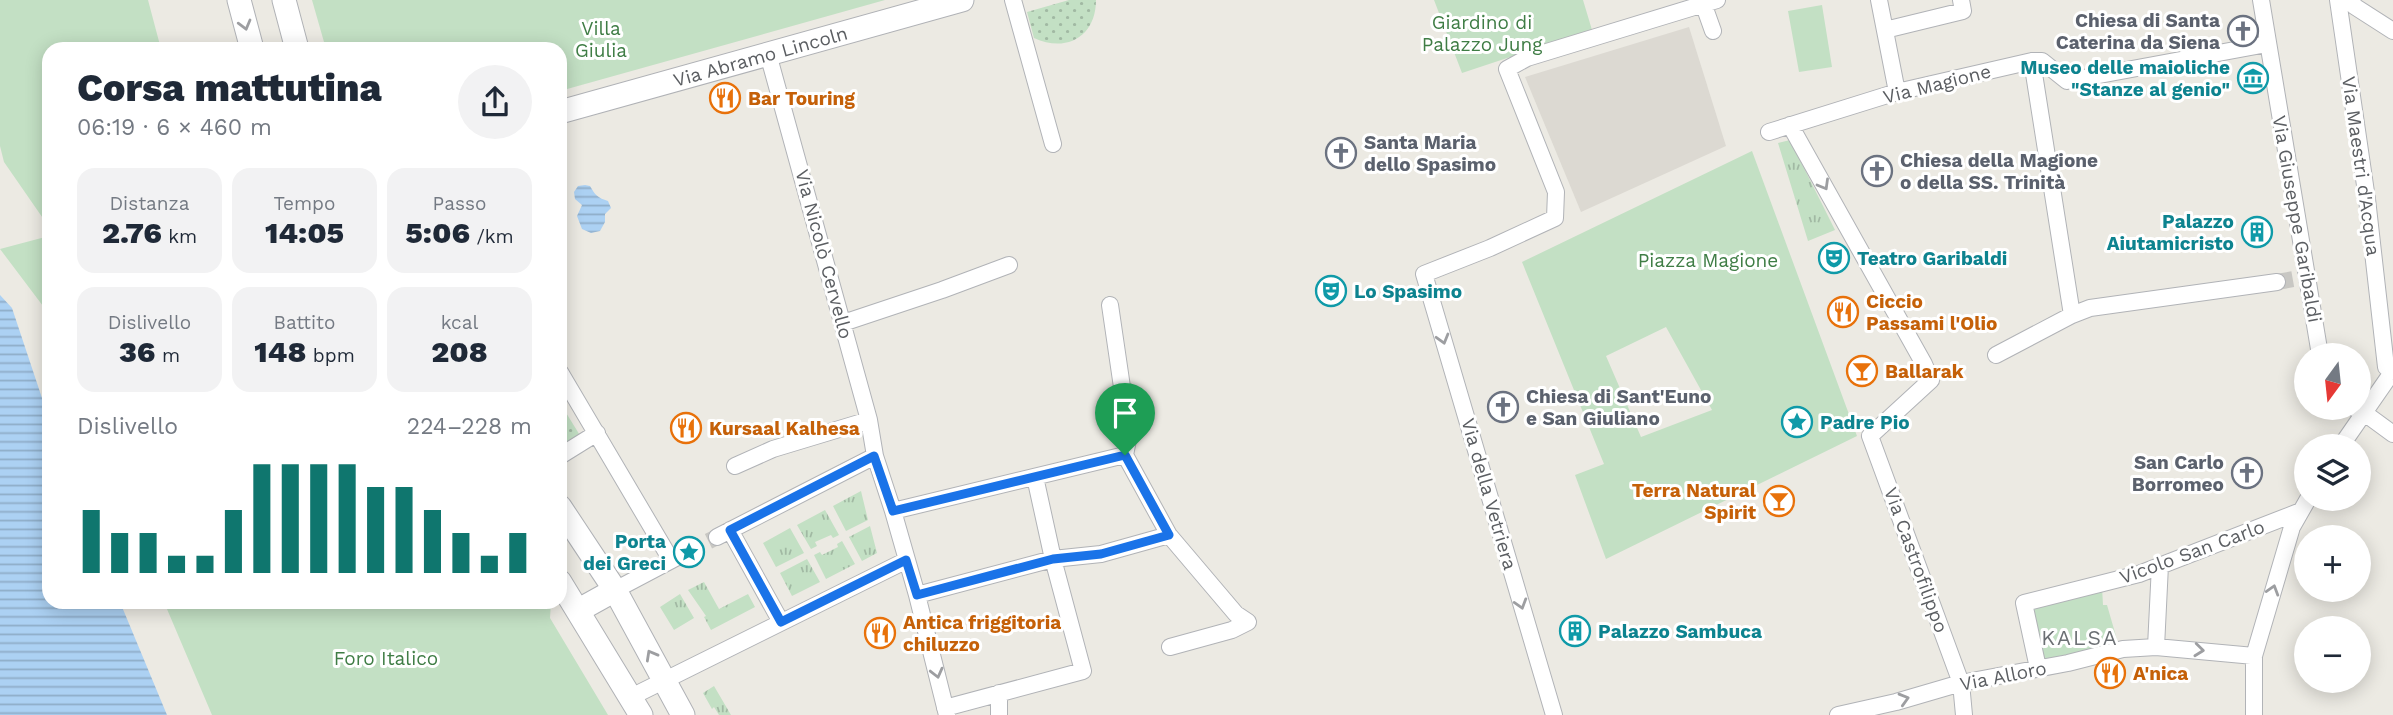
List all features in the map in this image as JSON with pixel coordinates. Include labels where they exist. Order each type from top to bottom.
[{"type":"main road","points":[[239,0],[250,42]]},
{"type":"main road","points":[[284,0],[295,42]]},
{"type":"main road","name":"Via Abramo Lincoln","points":[[567,110],[962,0]]},
{"type":"main road","points":[[567,518],[615,590],[683,715]]},
{"type":"main road","points":[[579,610],[615,590]]},
{"type":"main road","points":[[567,592],[636,706]]},
{"type":"street","points":[[1013,0],[1053,144]]},
{"type":"street","points":[[1878,0],[1897,92]]},
{"type":"street","name":"Via Giuseppe Garibaldi","points":[[2261,0],[2300,277],[2317,343]]},
{"type":"street","name":"Via Maestri d'Acqua","points":[[2338,0],[2367,199],[2386,367],[2392,371]]},
{"type":"street","points":[[2352,0],[2354,5],[2393,31]]},
{"type":"street","points":[[1708,1],[1713,31]]},
{"type":"street","name":"Via della Vetriera","points":[[1554,715],[1424,274],[1555,218],[1556,192],[1507,69],[1527,58],[1708,1]]},
{"type":"street","points":[[1885,30],[1962,5]]},
{"type":"street","points":[[2072,315],[2032,61],[2042,61],[2067,81],[2267,44]]},
{"type":"street","name":"Via Nicolò Cervello","points":[[768,54],[869,420],[874,456],[917,595],[946,711]]},
{"type":"street","name":"Via Magione","points":[[1769,132],[1897,92],[2032,61]]},
{"type":"street","name":"Via Castrofilippo","points":[[1790,125],[1931,380],[1870,436],[1961,683],[1964,715]]},
{"type":"street","points":[[843,323],[1009,265]]},
{"type":"street","points":[[1996,355],[2090,308],[2277,282]]},
{"type":"street","points":[[1110,305],[1129,435],[1125,455],[1169,535],[1236,614],[1248,622],[1170,647]]},
{"type":"street","points":[[2371,395],[2392,371]]},
{"type":"street","points":[[567,384],[671,560]]},
{"type":"street","points":[[2371,419],[2393,434]]},
{"type":"street","points":[[735,467],[773,449],[869,420]]},
{"type":"street","points":[[567,452],[597,433]]},
{"type":"street","points":[[893,511],[1125,455]]},
{"type":"street","points":[[781,622],[724,533],[874,456]]},
{"type":"street","points":[[946,711],[999,693],[1083,671],[1053,559],[1035,477]]},
{"type":"street","name":"Vicolo San Carlo","points":[[2038,668],[2024,603],[2139,574],[2294,509]]},
{"type":"street","points":[[2254,715],[2254,656],[2292,527],[2301,511]]},
{"type":"street","points":[[917,595],[1053,559],[1101,554],[1169,535]]},
{"type":"street","points":[[615,590],[687,552]]},
{"type":"street","points":[[636,706],[665,680],[906,560]]},
{"type":"street","points":[[2156,647],[2160,565]]},
{"type":"street","name":"Via Alloro","points":[[1838,715],[1961,683],[2123,649],[2156,647],[2254,656]]},
{"type":"street","points":[[999,693],[999,715]]},
{"type":"shaded area","points":[[1689,27],[1726,146],[1581,212],[1525,77]]},
{"type":"green space","points":[[0,0],[148,0],[159,42],[42,42],[42,217],[4,162],[0,146]]},
{"type":"green space","name":"Villa Giulia","points":[[312,0],[885,0],[567,89],[567,42],[324,42]]},
{"type":"green space","points":[[1069,0],[1096,0],[1095,13],[1085,32],[1068,42],[1057,44],[1034,38],[1027,12]]},
{"type":"green space","name":"Giardino di Palazzo Jung","points":[[1434,0],[1583,0],[1592,30],[1462,73]]},
{"type":"green space","points":[[1822,5],[1832,67],[1799,72],[1788,11]]},
{"type":"green space","points":[[1790,140],[1835,230],[1808,241],[1778,143]]},
{"type":"green space","name":"Piazza Magione","points":[[1752,151],[1857,436],[1606,559],[1575,475],[1604,464],[1522,262]],"holes":[[[1666,327],[1712,410],[1641,437],[1606,356]]]},
{"type":"green space","points":[[42,238],[42,305],[0,249]]},
{"type":"green space","points":[[567,414],[581,437],[567,444]]},
{"type":"green space","points":[[861,491],[868,520],[846,531],[833,506]]},
{"type":"green space","points":[[825,510],[839,535],[833,538],[831,535],[815,542],[817,546],[811,549],[797,525]]},
{"type":"green space","points":[[870,526],[877,553],[862,561],[849,537]]},
{"type":"green space","points":[[790,528],[804,553],[776,567],[763,543]]},
{"type":"green space","points":[[842,541],[855,564],[826,579],[814,555],[820,552],[822,555],[838,547],[837,544]]},
{"type":"green space","points":[[807,559],[820,582],[792,596],[780,573]]},
{"type":"green space","points":[[704,582],[719,609],[748,594],[755,607],[711,630],[704,617],[706,616],[688,590]]},
{"type":"green space","points":[[2102,587],[2103,605],[2107,605],[2118,643],[2039,663],[2025,605]]},
{"type":"green space","points":[[680,594],[694,618],[674,630],[660,607]]},
{"type":"green space","name":"Foro Italico","points":[[167,609],[551,609],[550,618],[608,715],[212,715]]},
{"type":"green space","points":[[714,686],[731,715],[719,715],[714,707],[712,709],[703,693]]},
{"type":"water","points":[[578,186],[590,186],[597,196],[608,201],[611,208],[605,214],[605,222],[600,231],[591,233],[582,229],[577,216],[582,205],[575,199],[574,192]]},
{"type":"water","points":[[0,295],[12,308],[42,398],[42,609],[123,609],[167,715],[0,715]]},
{"type":"tunnel","points":[[2277,282],[2294,279]]},
{"type":"tunnel","points":[[687,552],[717,537]]},
{"type":"place","name":"Chiesa di Santa Caterina da Siena","points":[[2243,31]]},
{"type":"place","name":"Museo delle maioliche \"Stanze al genio\"","points":[[2253,78]]},
{"type":"place","name":"Bar Touring","points":[[725,98]]},
{"type":"place","name":"Santa Maria dello Spasimo","points":[[1341,153]]},
{"type":"place","name":"Chiesa della Magione o della SS. Trinità","points":[[1877,171]]},
{"type":"place","name":"Palazzo Aiutamicristo","points":[[2257,232]]},
{"type":"place","name":"Teatro Garibaldi","points":[[1834,258]]},
{"type":"place","name":"Lo Spasimo","points":[[1331,291]]},
{"type":"place","name":"Ciccio Passami l'Olio","points":[[1843,312]]},
{"type":"place","name":"Ballarak","points":[[1862,371]]},
{"type":"place","name":"Chiesa di Sant'Euno e San Giuliano","points":[[1503,407]]},
{"type":"place","name":"Padre Pio","points":[[1797,422]]},
{"type":"place","name":"Kursaal Kalhesa","points":[[686,428]]},
{"type":"place","name":"San Carlo Borromeo","points":[[2247,473]]},
{"type":"place","name":"Terra Natural Spirit","points":[[1779,501]]},
{"type":"place","name":"Porta dei Greci","points":[[689,552]]},
{"type":"place","name":"Palazzo Sambuca","points":[[1575,631]]},
{"type":"place","name":"Antica friggitoria chiluzzo","points":[[880,633]]},
{"type":"place","name":"A'nica","points":[[2110,673]]},
{"type":"district","name":"KALSA","points":[[2080,637]]},
{"type":"route","points":[[1125,455],[1169,535],[1101,554],[1053,559],[917,595],[906,560],[781,622],[730,530],[874,456],[893,511],[1125,455]]}]
